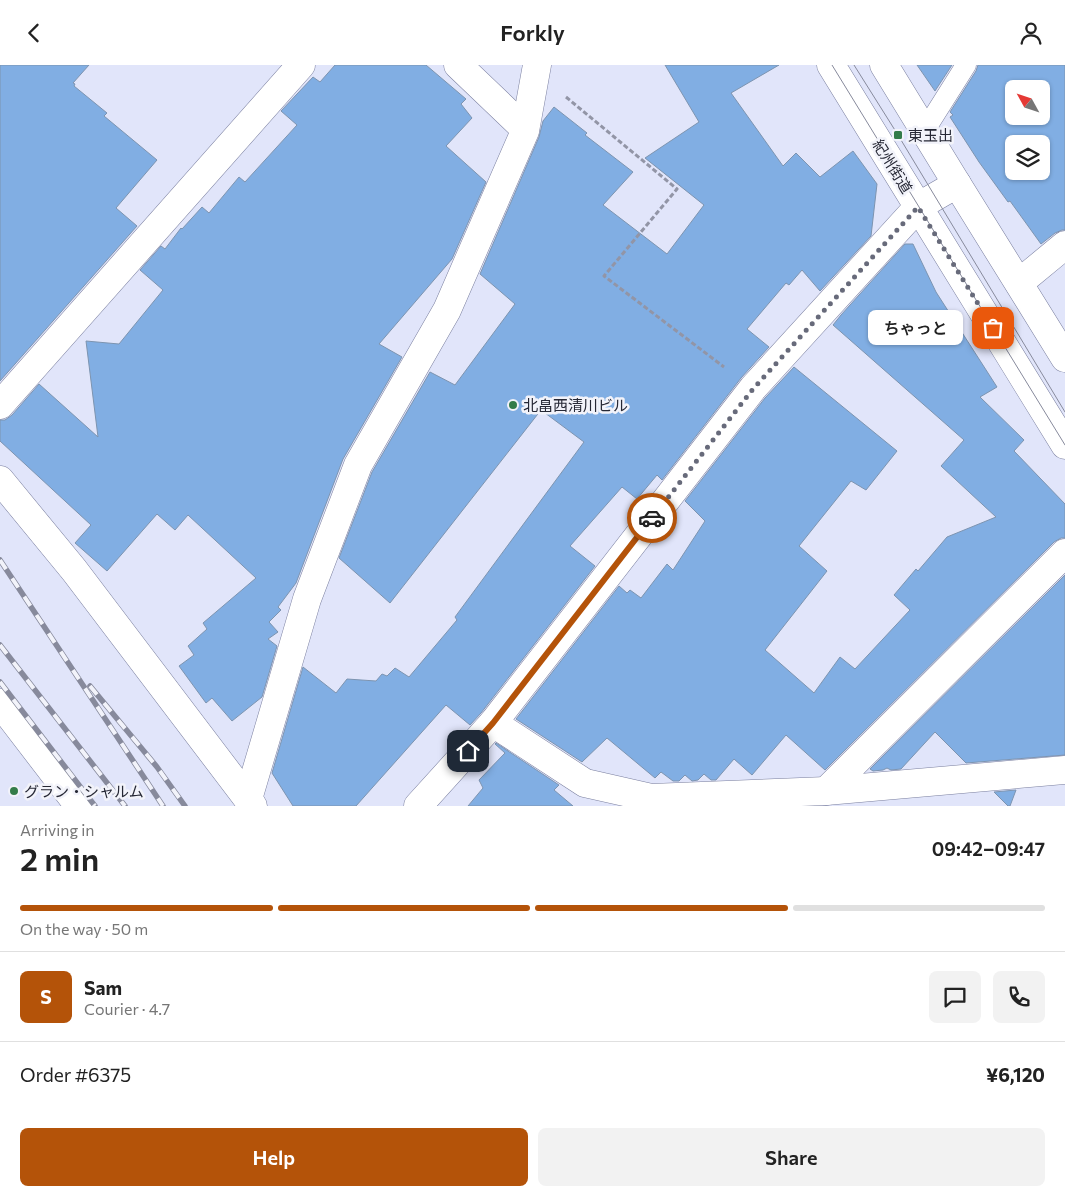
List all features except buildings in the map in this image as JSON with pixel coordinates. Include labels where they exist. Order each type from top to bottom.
[{"type":"street","points":[[0,405],[301,65]]},
{"type":"street","points":[[458,65],[525,129]]},
{"type":"street","name":"紀州街道","points":[[831,65],[1065,445]]},
{"type":"street","points":[[884,65],[1065,358]]},
{"type":"street","points":[[251,802],[307,599],[358,465],[447,310],[525,129],[537,69]]},
{"type":"street","points":[[418,806],[493,723],[753,389],[918,207],[957,184]]},
{"type":"street","points":[[1019,283],[1065,245]]},
{"type":"street","points":[[0,480],[74,570],[251,802]]},
{"type":"street","points":[[826,791],[1065,553]]},
{"type":"street","points":[[0,703],[80,806]]},
{"type":"street","points":[[493,723],[585,783],[654,802],[826,791],[1065,770]]},
{"type":"lane","points":[[925,130],[966,65]]},
{"type":"path","points":[[537,69],[677,189],[604,276],[753,389]]},
{"type":"tram line","points":[[832,65],[1065,445]]},
{"type":"tram line","points":[[854,65],[1065,412]]},
{"type":"railway","points":[[0,560],[163,806]]},
{"type":"railway","points":[[0,645],[125,806]]},
{"type":"railway","points":[[0,682],[95,806]]},
{"type":"railway","points":[[90,686],[157,767],[185,806]]},
{"type":"way so far","points":[[652,518],[753,389],[918,207],[993,328]]},
{"type":"place","name":"東玉出","points":[[898,135]]},
{"type":"place","name":"ちゃっと","points":[[993,328]]},
{"type":"place","name":"北畠西清川ビル","points":[[513,405]]},
{"type":"place","name":"グラン・シャルム","points":[[14,791]]},
{"type":"route","points":[[468,751],[493,723],[652,518]]}]
